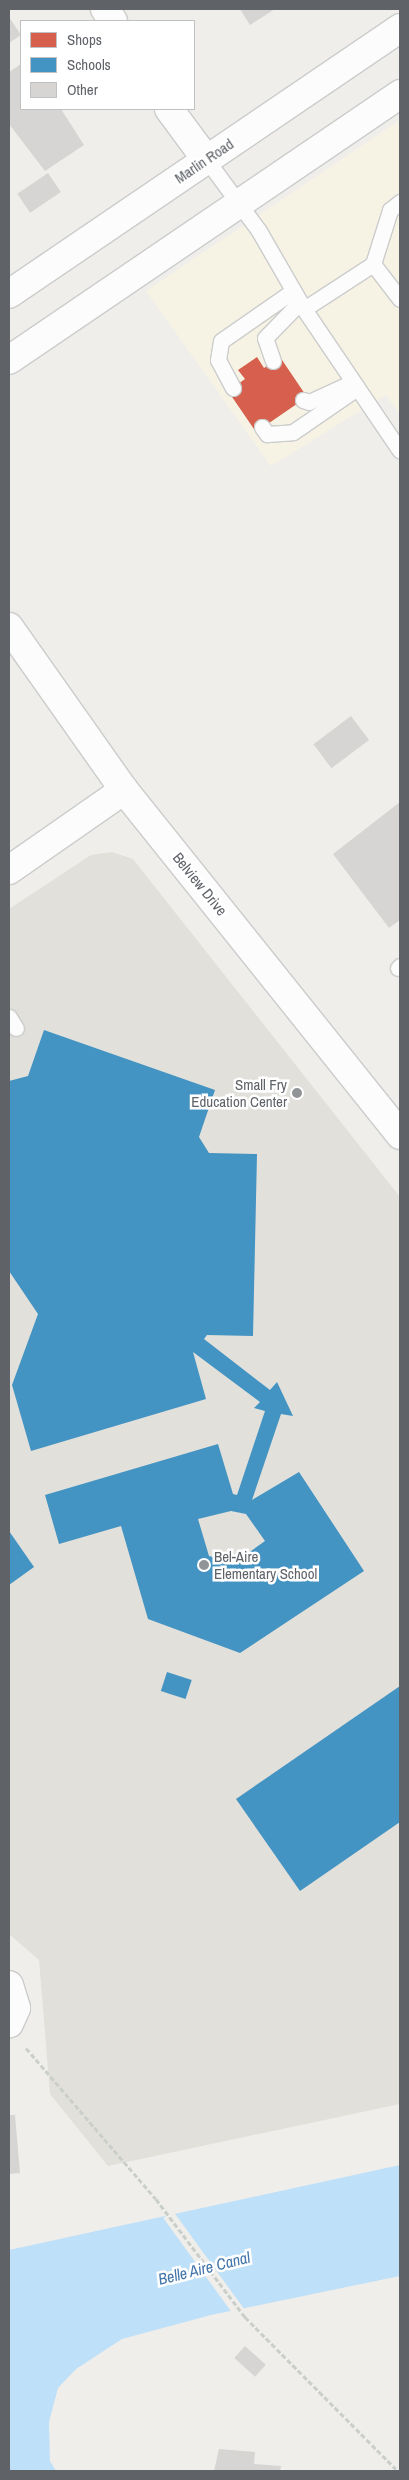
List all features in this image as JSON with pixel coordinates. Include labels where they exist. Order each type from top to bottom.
[{"type":"street","points":[[105,9],[112,20]]},
{"type":"street","name":"Marlin Road","points":[[9,294],[400,28]]},
{"type":"street","points":[[9,360],[400,94]]},
{"type":"street","points":[[170,110],[206,159]]},
{"type":"street","name":"Belview Drive","points":[[9,627],[124,790],[400,1135]]},
{"type":"street","points":[[9,870],[124,790]]},
{"type":"street","points":[[9,1985],[16,2008],[15,2033]]},
{"type":"lane","points":[[206,159],[239,204],[299,301],[400,451]]},
{"type":"lane","points":[[233,388],[218,360],[222,341],[373,264],[390,210],[400,202]]},
{"type":"lane","points":[[373,264],[400,300]]},
{"type":"lane","points":[[273,361],[266,338],[299,301]]},
{"type":"lane","points":[[304,400],[309,402],[355,385]]},
{"type":"lane","points":[[262,428],[267,434],[293,432],[355,385]]},
{"type":"path","points":[[15,2033],[156,2199],[245,2317],[396,2469]]},
{"type":"shaded area","points":[[400,120],[400,414],[386,395],[271,466],[146,291]]},
{"type":"shaded area","name":"Bel-Aire Elementary School","points":[[112,852],[133,859],[400,1197],[400,2104],[108,2166],[50,2094],[39,1960],[9,1934],[9,909],[91,855]]},
{"type":"water","name":"Belle Aire Canal","points":[[400,2165],[400,2276],[211,2315],[122,2339],[76,2369],[58,2388],[49,2422],[50,2461],[56,2471],[9,2471],[9,2250]]},
{"type":"pier","points":[[173,2211],[245,2311],[236,2318],[163,2218]]},
{"type":"building: Shops","points":[[257,357],[264,368],[280,357],[307,397],[256,432],[228,391],[245,379],[238,370]]},
{"type":"building: Schools","points":[[44,1030],[215,1090],[199,1137],[209,1153],[257,1154],[253,1336],[207,1335],[204,1339],[270,1390],[277,1382],[293,1416],[281,1414],[252,1500],[299,1472],[364,1571],[240,1653],[148,1619],[121,1526],[59,1544],[45,1495],[218,1444],[233,1494],[237,1495],[265,1411],[254,1408],[260,1402],[193,1352],[206,1399],[31,1451],[12,1385],[38,1314],[9,1271],[9,1081],[28,1076]],"holes":[[[231,1511],[246,1514],[265,1541],[234,1563],[209,1556],[198,1519]]]},
{"type":"building: Schools","points":[[9,1531],[34,1567],[9,1585]]},
{"type":"building: Schools","points":[[167,1672],[192,1680],[186,1699],[161,1691]]},
{"type":"building: Schools","points":[[400,1686],[400,1822],[300,1891],[236,1799]]},
{"type":"building: Other","points":[[240,9],[275,9],[250,25]]},
{"type":"building: Other","points":[[9,17],[20,36],[9,43]]},
{"type":"building: Other","points":[[20,65],[20,110],[62,110],[84,145],[45,171],[9,124],[9,72]]},
{"type":"building: Other","points":[[48,173],[61,192],[30,213],[17,194]]},
{"type":"building: Other","points":[[351,716],[369,740],[332,768],[313,744]]},
{"type":"building: Other","points":[[400,802],[400,920],[389,928],[333,854]]},
{"type":"building: Other","points":[[9,2115],[15,2115],[20,2173],[9,2174]]},
{"type":"building: Other","points":[[245,2346],[266,2365],[255,2377],[234,2358]]},
{"type":"building: Other","points":[[219,2449],[255,2452],[254,2464],[281,2466],[280,2471],[214,2471]]},
{"type":"place","name":"Small Fry Education Center","points":[[297,1093]]},
{"type":"place","name":"Bel-Aire Elementary School","points":[[204,1565]]}]
